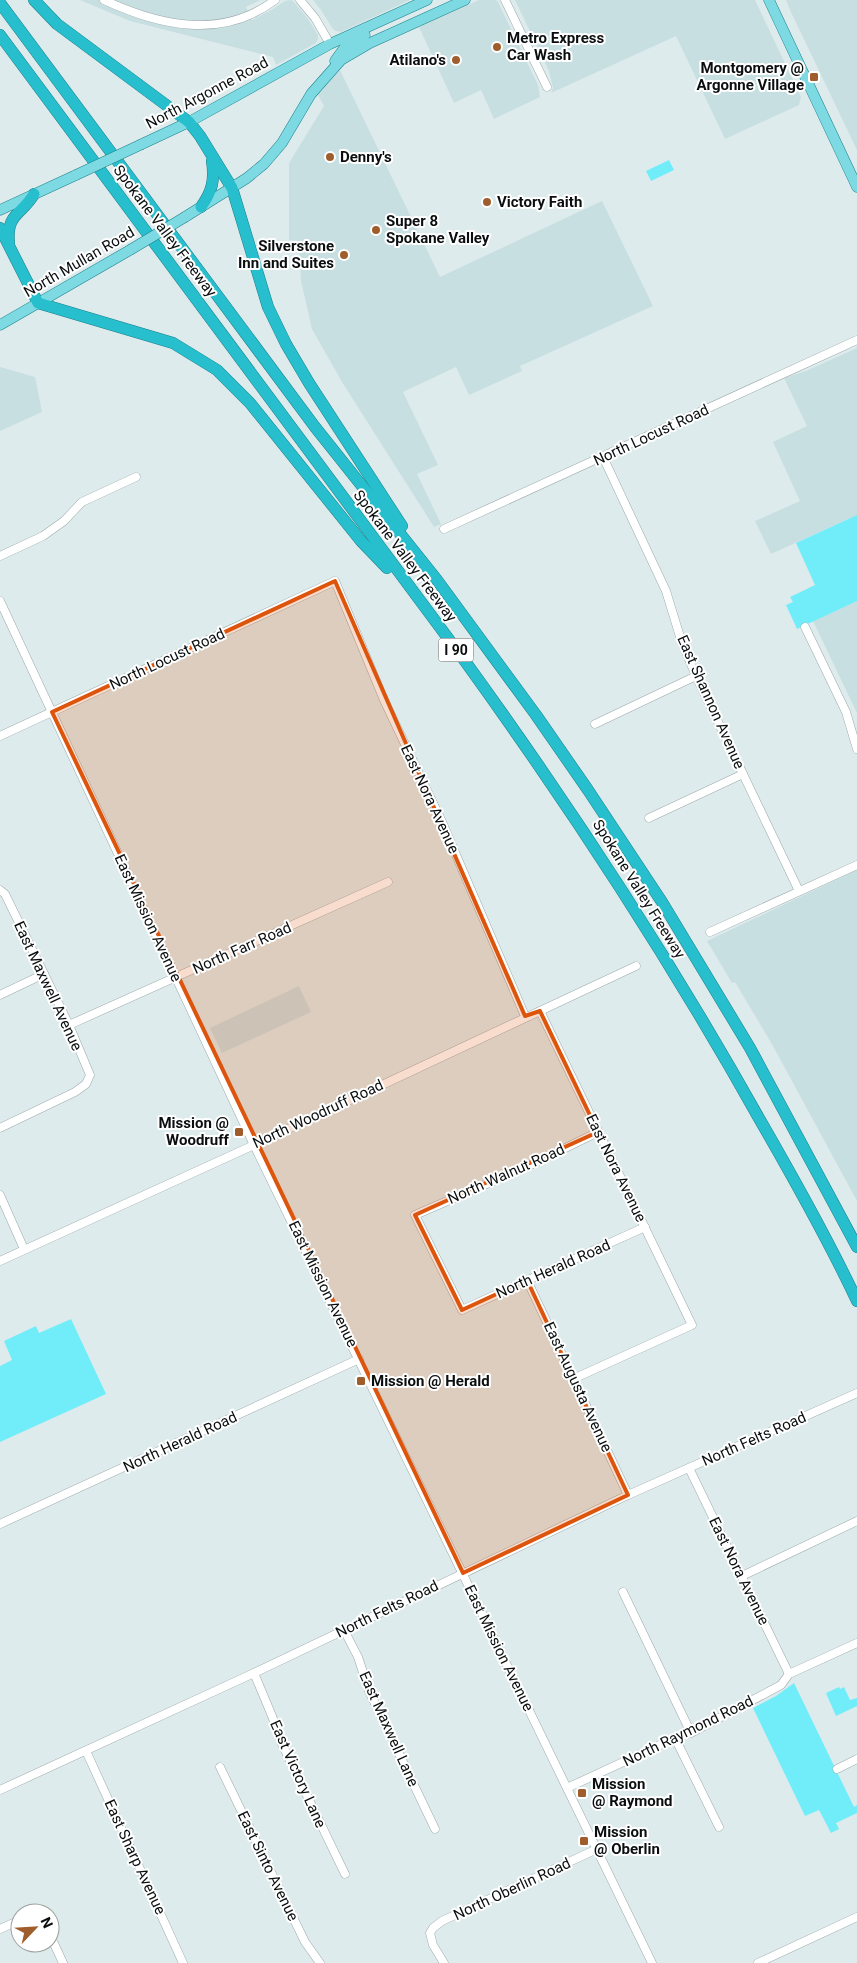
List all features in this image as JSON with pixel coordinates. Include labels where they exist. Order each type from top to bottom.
[{"type":"highway","points":[[34,0],[57,24],[189,122],[200,136],[232,188],[268,307],[286,344],[309,383],[437,580]]},
{"type":"highway","name":"Spokane Valley Freeway","points":[[0,3],[315,427],[437,580],[536,715],[588,790],[662,902],[750,1048],[857,1247]]},
{"type":"highway","name":"Spokane Valley Freeway","points":[[0,35],[418,600],[539,765],[586,833],[727,1060],[809,1206],[857,1301]]},
{"type":"highway","points":[[201,207],[209,197],[214,184],[212,157]]},
{"type":"highway","points":[[9,246],[9,231],[12,217],[29,202],[34,194]]},
{"type":"highway","points":[[0,228],[38,303],[173,344],[217,370],[250,403],[361,541],[418,600]]},
{"type":"main road","name":"North Argonne Road","points":[[0,210],[189,122],[330,44],[427,0]]},
{"type":"main road","points":[[394,15],[382,27],[345,47],[335,60],[337,63],[370,43],[465,0]]},
{"type":"main road","points":[[769,0],[857,186]]},
{"type":"main road","name":"North Mullan Road","points":[[0,325],[185,217],[255,172],[275,153],[311,94],[337,63]]},
{"type":"street","points":[[104,0],[159,21],[190,26],[238,19],[260,10],[275,0]]},
{"type":"street","points":[[300,0],[318,22],[330,44]]},
{"type":"street","points":[[505,0],[547,88]]},
{"type":"street","name":"North Locust Road","points":[[444,529],[857,340]]},
{"type":"street","name":"East Shannon Avenue","points":[[602,457],[666,591],[681,640],[696,676],[798,891]]},
{"type":"street","points":[[0,556],[43,536],[64,521],[82,502],[136,477]]},
{"type":"street","name":"North Locust Road","points":[[0,736],[334,581]]},
{"type":"street","name":"East Nora Avenue","points":[[334,581],[384,700],[442,822],[525,1016]]},
{"type":"street","name":"East Mission Avenue","points":[[0,602],[254,1145],[652,1963]]},
{"type":"street","points":[[805,627],[846,712],[857,749]]},
{"type":"street","points":[[595,724],[696,676]]},
{"type":"street","points":[[649,818],[743,774]]},
{"type":"street","points":[[710,932],[857,865]]},
{"type":"street","name":"North Farr Road","points":[[69,1025],[388,882]]},
{"type":"street","name":"East Maxwell Avenue","points":[[0,890],[5,894],[69,1025],[90,1075],[86,1084],[74,1092],[0,1128]]},
{"type":"street","name":"North Woodruff Road","points":[[0,1261],[254,1145],[525,1016],[636,966]]},
{"type":"street","points":[[0,995],[44,974]]},
{"type":"street","name":"East Nora Avenue","points":[[540,1010],[692,1325],[573,1379]]},
{"type":"street","name":"North Walnut Road","points":[[462,1310],[415,1216],[535,1163],[598,1132]]},
{"type":"street","points":[[0,1195],[24,1249]]},
{"type":"street","name":"North Herald Road","points":[[462,1310],[645,1227]]},
{"type":"street","name":"East Augusta Avenue","points":[[528,1280],[628,1495]]},
{"type":"street","name":"North Herald Road","points":[[0,1524],[359,1359]]},
{"type":"street","name":"North Felts Road","points":[[0,1790],[254,1673],[628,1495],[857,1393]]},
{"type":"street","name":"East Nora Avenue","points":[[689,1468],[789,1674]]},
{"type":"street","points":[[742,1576],[857,1521]]},
{"type":"street","points":[[622,1592],[691,1733]]},
{"type":"street","name":"East Maxwell Lane","points":[[344,1630],[358,1657],[369,1691],[435,1829]]},
{"type":"street","name":"North Raymond Road","points":[[567,1788],[675,1738],[691,1733],[781,1685],[789,1674],[857,1643]]},
{"type":"street","name":"East Victory Lane","points":[[254,1673],[282,1744],[345,1874]]},
{"type":"street","points":[[675,1738],[718,1827]]},
{"type":"street","name":"East Sharp Avenue","points":[[86,1751],[183,1963]]},
{"type":"street","points":[[837,1769],[857,1759]]},
{"type":"street","name":"East Sinto Avenue","points":[[220,1767],[305,1942],[320,1963]]},
{"type":"street","name":"North Oberlin Road","points":[[444,1963],[433,1945],[430,1933],[442,1920],[597,1849]]},
{"type":"street","points":[[758,1963],[774,1960],[857,1917]]},
{"type":"highlighted area","points":[[335,581],[525,1016],[540,1011],[598,1132],[415,1215],[462,1310],[527,1280],[628,1495],[463,1573],[52,712]]},
{"type":"shaded area","points":[[80,0],[260,0],[246,7],[252,20],[290,0],[308,19],[318,35],[318,39],[316,43],[276,65],[273,57],[130,21]]},
{"type":"shaded area","points":[[313,0],[410,0],[341,32],[333,29]]},
{"type":"shaded area","points":[[479,0],[496,0],[498,2],[538,85],[540,97],[494,119],[481,90],[454,103],[419,27]]},
{"type":"shaded area","points":[[515,0],[755,0],[801,97],[799,105],[725,139],[676,36],[551,93],[553,88],[549,71]]},
{"type":"shaded area","points":[[786,0],[857,0],[857,150],[790,10]]},
{"type":"shaded area","points":[[340,70],[440,277],[602,201],[653,306],[520,366],[522,371],[469,395],[456,367],[403,392],[438,465],[417,474],[441,524],[434,527],[342,382],[312,329],[301,281],[299,241],[289,240],[289,163],[324,106],[318,95]]},
{"type":"shaded area","points":[[669,160],[674,170],[651,181],[646,171]]},
{"type":"shaded area","points":[[857,348],[857,515],[771,554],[755,521],[800,501],[773,442],[807,426],[784,378],[806,371]]},
{"type":"shaded area","points":[[0,367],[35,377],[42,412],[0,431]]},
{"type":"shaded area","points":[[857,515],[857,601],[797,629],[786,605],[793,602],[790,597],[815,585],[796,543]]},
{"type":"shaded area","points":[[857,601],[857,713],[813,621]]},
{"type":"shaded area","points":[[857,870],[857,1201],[773,1046],[735,982],[732,983],[707,941]]},
{"type":"shaded area","points":[[299,986],[311,1012],[222,1053],[210,1028]]},
{"type":"shaded area","points":[[71,1319],[106,1394],[0,1442],[0,1366],[12,1360],[4,1341],[36,1326],[39,1333]]},
{"type":"shaded area","points":[[794,1683],[854,1807],[857,1805],[857,1813],[836,1823],[839,1829],[831,1833],[819,1810],[805,1816],[753,1708],[776,1696]]},
{"type":"shaded area","points":[[839,1687],[840,1689],[844,1687],[850,1700],[857,1698],[857,1706],[836,1716],[826,1693]]},
{"type":"place","name":"Metro Express Car Wash","points":[[497,47]]},
{"type":"place","name":"Atilano's","points":[[456,60]]},
{"type":"place","name":"Montgomery @ Argonne Village","points":[[814,77]]},
{"type":"place","name":"Denny's","points":[[330,157]]},
{"type":"place","name":"Victory Faith","points":[[487,202]]},
{"type":"place","name":"Super 8 Spokane Valley","points":[[376,230]]},
{"type":"place","name":"Silverstone Inn and Suites","points":[[344,255]]},
{"type":"place","name":"Mission @ Woodruff","points":[[239,1132]]},
{"type":"place","name":"Mission @ Herald","points":[[361,1381]]},
{"type":"place","name":"Mission @ Raymond","points":[[582,1793]]},
{"type":"place","name":"Mission @ Oberlin","points":[[584,1841]]}]
